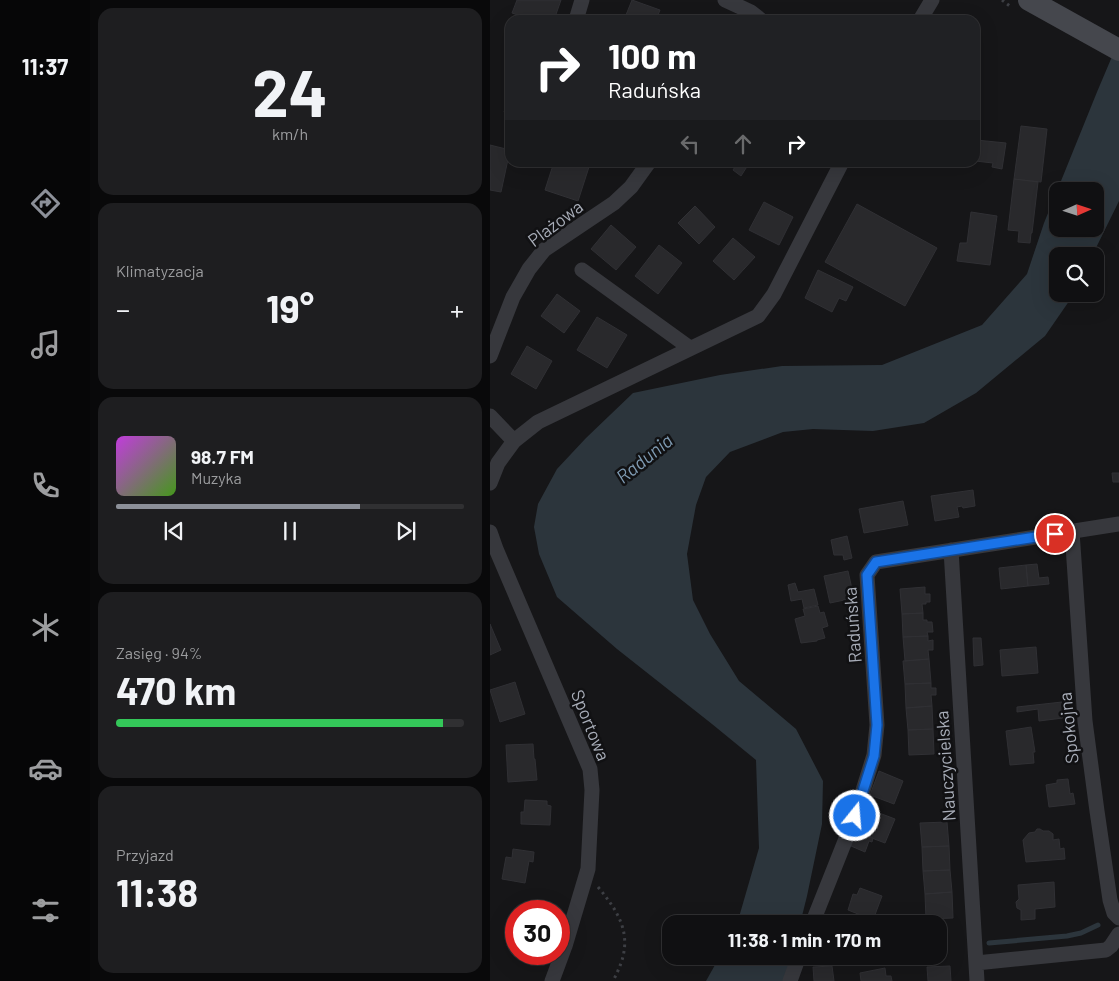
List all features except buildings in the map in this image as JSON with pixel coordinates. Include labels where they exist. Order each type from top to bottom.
[{"type":"main road","points":[[1029,0],[1119,50]]},
{"type":"street","points":[[578,15],[582,0]]},
{"type":"street","points":[[725,0],[755,15]]},
{"type":"street","points":[[923,15],[932,0]]},
{"type":"street","name":"Plażowa","points":[[490,356],[514,297],[529,269],[544,250],[614,203],[631,187],[645,167]]},
{"type":"street","points":[[490,483],[498,463],[514,441],[538,422],[758,316],[774,294],[839,167]]},
{"type":"street","points":[[582,270],[690,348]]},
{"type":"street","points":[[490,416],[514,441]]},
{"type":"street","name":"Raduńska","points":[[816,915],[855,816],[874,756],[877,725],[867,575],[876,562],[1119,524]]},
{"type":"street","name":"Spokojna","points":[[1072,531],[1089,748],[1110,900],[1114,913],[1119,918]]},
{"type":"street","name":"Sportowa","points":[[490,532],[590,769],[592,790],[588,869],[565,946],[552,981]]},
{"type":"street","name":"Nauczycielska","points":[[951,550],[977,981]]},
{"type":"street","points":[[976,962],[1106,950],[1119,934]]},
{"type":"street","points":[[790,981],[796,965]]},
{"type":"path","points":[[585,880],[597,885],[612,903],[621,921],[626,941],[622,963],[613,981]]},
{"type":"water","points":[[1119,40],[1119,201],[1104,232],[1104,182],[1061,182]]},
{"type":"water","name":"Radunia","points":[[1049,211],[1049,238],[1101,238],[1096,247],[1049,247],[1049,302],[1068,302],[1045,336],[976,393],[924,423],[873,431],[813,429],[783,432],[730,452],[706,477],[696,505],[687,554],[693,600],[710,634],[739,681],[796,729],[823,781],[822,824],[802,915],[740,915],[759,848],[756,760],[617,649],[557,597],[539,554],[534,527],[538,504],[557,469],[633,393],[720,375],[782,366],[882,365],[982,325],[1027,274]]},
{"type":"water","points":[[715,965],[788,965],[784,981],[706,981]]},
{"type":"waterway","points":[[989,943],[1067,936],[1081,933],[1098,925]]},
{"type":"route","points":[[855,816],[874,756],[877,725],[867,575],[876,562],[1055,534]]}]
